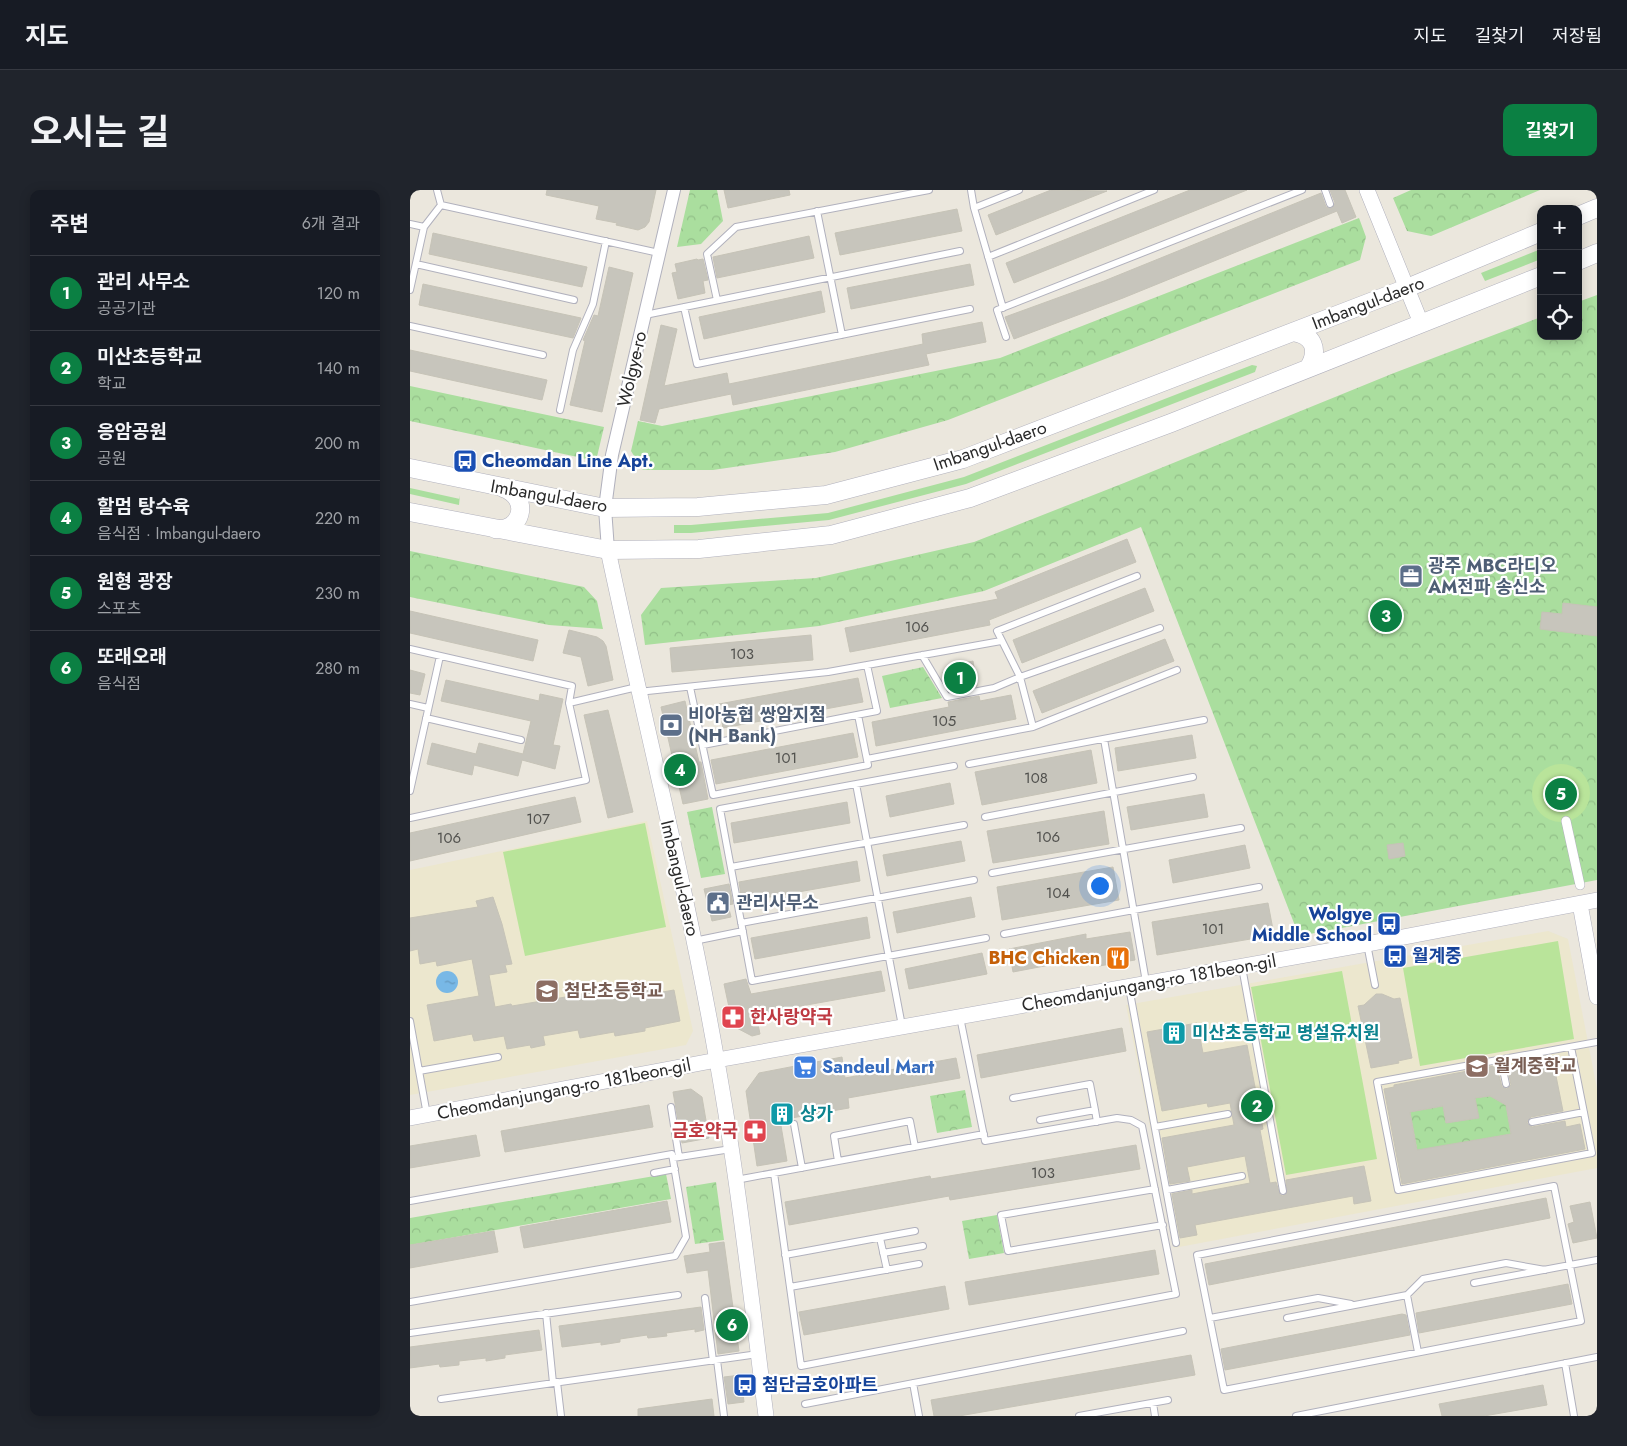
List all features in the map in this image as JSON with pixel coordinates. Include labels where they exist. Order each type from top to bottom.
[{"type":"main road","points":[[1582,214],[1597,208]]},
{"type":"main road","name":"Imbangul-daero","points":[[410,468],[605,508],[698,507],[826,495],[963,459],[1407,288],[1537,234]]},
{"type":"main road","points":[[1582,259],[1597,253]]},
{"type":"main road","points":[[410,512],[608,550],[699,549],[832,535],[970,498],[1162,426],[1537,278]]},
{"type":"main road","points":[[1294,332],[1306,336],[1314,347],[1313,360],[1309,367]]},
{"type":"main road","points":[[492,529],[499,530],[512,526],[519,515],[519,502],[516,496],[511,491],[501,488]]},
{"type":"street","name":"Wolgye-ro","points":[[608,550],[605,508],[612,455],[674,190]]},
{"type":"street","points":[[1368,190],[1421,323]]},
{"type":"street","name":"Imbangul-daero","points":[[608,550],[637,689],[694,941],[717,1060]]},
{"type":"street","points":[[1566,821],[1580,885]]},
{"type":"street","name":"Cheomdanjungang-ro 181beon-gil","points":[[410,1118],[717,1060],[1242,967],[1597,900]]},
{"type":"street","points":[[1580,904],[1597,997]]},
{"type":"street","points":[[717,1060],[732,1149],[766,1416]]},
{"type":"lane","points":[[437,190],[441,204]]},
{"type":"lane","points":[[717,300],[707,254],[736,227],[930,190]]},
{"type":"lane","points":[[971,190],[974,208],[1003,308]]},
{"type":"lane","points":[[974,208],[1019,190]]},
{"type":"lane","points":[[988,257],[1154,190]]},
{"type":"lane","points":[[1006,337],[997,310],[1302,190]]},
{"type":"lane","points":[[1325,190],[1330,204]]},
{"type":"lane","points":[[410,290],[424,228],[441,204]]},
{"type":"lane","points":[[441,204],[659,253]]},
{"type":"lane","points":[[817,212],[842,335]]},
{"type":"lane","points":[[410,224],[424,228]]},
{"type":"lane","points":[[560,410],[573,350],[593,304],[606,241]]},
{"type":"lane","points":[[645,315],[960,251]]},
{"type":"lane","points":[[416,264],[574,300]]},
{"type":"lane","points":[[684,307],[697,364],[970,308]]},
{"type":"lane","points":[[410,326],[543,356]]},
{"type":"lane","points":[[1033,727],[1020,677],[997,631],[1137,576]]},
{"type":"lane","points":[[922,656],[947,697],[994,688],[1020,677],[1160,628]]},
{"type":"lane","points":[[569,703],[637,689],[690,687],[828,672],[1001,641]]},
{"type":"lane","points":[[410,649],[572,686],[569,703],[586,780],[410,818]]},
{"type":"lane","points":[[410,791],[413,764],[440,656]]},
{"type":"lane","points":[[703,745],[877,711],[866,665]]},
{"type":"lane","points":[[867,759],[1033,727],[1177,670]]},
{"type":"lane","points":[[690,687],[713,795],[868,765],[858,715]]},
{"type":"lane","points":[[410,704],[428,708]]},
{"type":"lane","points":[[426,718],[521,740]]},
{"type":"lane","points":[[969,764],[1204,720]]},
{"type":"lane","points":[[1104,739],[1147,984]]},
{"type":"lane","points":[[954,766],[720,809],[742,931],[752,981],[986,938]]},
{"type":"lane","points":[[985,817],[1192,777]]},
{"type":"lane","points":[[856,784],[902,1028]]},
{"type":"lane","points":[[731,868],[964,825]]},
{"type":"lane","points":[[992,873],[1241,828]]},
{"type":"lane","points":[[741,923],[974,880]]},
{"type":"lane","points":[[1004,934],[1259,887]]},
{"type":"lane","points":[[694,941],[742,931]]},
{"type":"lane","points":[[1367,944],[1375,985]]},
{"type":"lane","points":[[1242,967],[1283,1191]]},
{"type":"lane","points":[[1129,987],[1176,1243]]},
{"type":"lane","points":[[774,1173],[801,1366],[1176,1294],[1142,1126],[1125,1118],[985,1141],[960,1017]]},
{"type":"lane","points":[[410,1021],[426,1115]]},
{"type":"lane","points":[[1571,1047],[1594,1150],[1592,1153],[1398,1190],[1377,1082],[1597,1042]]},
{"type":"lane","points":[[419,1071],[498,1057]]},
{"type":"lane","points":[[1501,1060],[1506,1084]]},
{"type":"lane","points":[[1013,1098],[1090,1084],[1097,1122]]},
{"type":"lane","points":[[410,1302],[675,1256],[686,1237],[675,1169],[676,1157],[671,1107]]},
{"type":"lane","points":[[1040,1120],[1095,1110]]},
{"type":"lane","points":[[1532,1122],[1584,1112]]},
{"type":"lane","points":[[1155,1127],[1228,1114]]},
{"type":"lane","points":[[838,1161],[834,1136],[910,1121],[916,1147]]},
{"type":"lane","points":[[794,1124],[802,1168]]},
{"type":"lane","points":[[736,1180],[984,1134]]},
{"type":"lane","points":[[410,1201],[672,1154],[676,1157],[732,1149]]},
{"type":"lane","points":[[654,1173],[675,1169]]},
{"type":"lane","points":[[1167,1190],[1242,1176]]},
{"type":"lane","points":[[1554,1186],[1570,1265],[1580,1320],[1224,1390],[1197,1255],[1554,1186]]},
{"type":"lane","points":[[1155,1189],[1001,1215],[1008,1251],[1163,1225]]},
{"type":"lane","points":[[786,1255],[915,1231]]},
{"type":"lane","points":[[880,1238],[886,1270]]},
{"type":"lane","points":[[883,1253],[923,1246]]},
{"type":"lane","points":[[1474,1284],[1597,1260]]},
{"type":"lane","points":[[1287,1318],[1407,1295],[1423,1279],[1506,1263],[1545,1270]]},
{"type":"lane","points":[[790,1287],[919,1264]]},
{"type":"lane","points":[[410,1333],[678,1294]]},
{"type":"lane","points":[[1407,1295],[1418,1352]]},
{"type":"lane","points":[[705,1298],[724,1416]]},
{"type":"lane","points":[[1210,1318],[1318,1298],[1357,1305]]},
{"type":"lane","points":[[546,1313],[560,1416]]},
{"type":"lane","points":[[806,1404],[1183,1331]]},
{"type":"lane","points":[[441,1399],[758,1354]]},
{"type":"lane","points":[[1296,1416],[1597,1357]]},
{"type":"lane","points":[[1565,1363],[1574,1416]]},
{"type":"lane","points":[[913,1383],[918,1416]]},
{"type":"lane","points":[[1079,1416],[1168,1400]]},
{"type":"lane","points":[[1153,1402],[1155,1416]]},
{"type":"lane","points":[[1122,1408],[1124,1416]]},
{"type":"shaded area","name":"첨단초등학교","points":[[647,821],[693,1031],[686,1045],[410,1095],[410,870]]},
{"type":"shaded area","points":[[1548,931],[1568,939],[1597,1089],[1597,1168],[1174,1248],[1126,1005]]},
{"type":"green space","points":[[690,190],[717,190],[723,221],[701,244],[677,247]]},
{"type":"green space","points":[[1411,190],[1540,190],[1431,236],[1407,231],[1393,198]]},
{"type":"green space","points":[[1359,218],[1366,237],[1360,260],[948,420],[835,452],[713,470],[643,470],[631,451],[638,421],[662,426],[1000,358]]},
{"type":"green space","points":[[1537,251],[1537,261],[1485,281],[1481,273]]},
{"type":"green space","points":[[1597,295],[1597,880],[1299,936],[1141,527],[984,591],[819,626],[645,645],[641,615],[661,588],[816,578],[974,542],[1394,373],[1537,319],[1537,340],[1582,340],[1582,301]]},
{"type":"green space","points":[[1252,365],[1257,366],[1255,372],[966,484],[829,520],[674,533],[674,525],[828,513],[964,477]]},
{"type":"green space","points":[[410,386],[604,427],[596,461],[410,421]]},
{"type":"green space","points":[[410,488],[460,499],[459,505],[410,494]]},
{"type":"green space","points":[[410,551],[584,587],[597,601],[603,629],[549,625],[410,597]]},
{"type":"green space","points":[[923,667],[942,698],[890,708],[882,676]]},
{"type":"green space","points":[[1561,764],[1572,766],[1585,777],[1590,793],[1588,804],[1577,817],[1561,822],[1550,820],[1537,809],[1532,793],[1534,782],[1545,769]]},
{"type":"green space","points":[[712,807],[725,874],[701,878],[687,812]]},
{"type":"green space","points":[[645,823],[666,927],[525,956],[503,852]]},
{"type":"green space","points":[[1558,941],[1574,1039],[1420,1066],[1403,968]]},
{"type":"green space","points":[[1342,971],[1377,1159],[1286,1175],[1251,987]]},
{"type":"green space","points":[[965,1090],[972,1127],[937,1133],[930,1096]]},
{"type":"green space","points":[[1490,1096],[1506,1105],[1511,1134],[1426,1149],[1420,1165],[1410,1112],[1443,1106],[1446,1123],[1478,1118],[1475,1098]]},
{"type":"green space","points":[[666,1174],[671,1199],[410,1245],[410,1218]]},
{"type":"green space","points":[[716,1182],[724,1240],[695,1244],[686,1187]]},
{"type":"green space","points":[[997,1215],[1004,1253],[969,1259],[962,1221]]},
{"type":"water","points":[[447,971],[455,974],[458,982],[455,990],[447,993],[439,990],[436,982],[439,974]]},
{"type":"building","points":[[547,190],[656,190],[649,222],[645,227],[638,230],[596,219],[599,206],[546,195]]},
{"type":"building","points":[[724,190],[789,190],[790,195],[728,208]]},
{"type":"building","points":[[1051,190],[1107,191],[996,235],[988,215]]},
{"type":"building","points":[[1190,190],[1247,190],[1014,283],[1006,263]]},
{"type":"building","points":[[1330,190],[1345,190],[1356,217],[1342,223],[1337,211],[1123,298],[1014,339],[1005,317],[1104,281],[1321,193],[1326,207],[1332,208],[1335,203]]},
{"type":"building","points":[[957,209],[962,231],[840,255],[835,233]]},
{"type":"building","points":[[433,233],[587,267],[582,287],[429,254]]},
{"type":"building","points":[[809,236],[814,258],[717,278],[713,257]]},
{"type":"building","points":[[703,259],[708,280],[703,281],[705,293],[678,299],[672,273],[677,272],[675,264]]},
{"type":"building","points":[[970,264],[974,285],[851,309],[847,288]]},
{"type":"building","points":[[609,267],[633,273],[602,412],[570,405],[585,341],[583,340],[594,315],[598,316]]},
{"type":"building","points":[[423,284],[581,318],[573,338],[419,305]]},
{"type":"building","points":[[821,291],[825,312],[704,339],[699,317]]},
{"type":"building","points":[[982,322],[986,342],[926,354],[929,365],[733,405],[731,394],[659,409],[655,423],[640,420],[661,325],[677,329],[664,386],[727,373],[729,384],[923,344],[922,334]]},
{"type":"building","points":[[410,350],[547,380],[542,400],[410,371]]},
{"type":"building","points":[[1127,539],[1136,562],[989,620],[990,625],[850,652],[845,628],[998,599],[995,592]]},
{"type":"building","points":[[1145,588],[1154,611],[1022,663],[1013,640]]},
{"type":"building","points":[[1563,603],[1597,607],[1597,636],[1540,629],[1542,612],[1562,614]]},
{"type":"building","points":[[410,611],[538,640],[533,661],[410,633]]},
{"type":"building","points":[[569,630],[597,637],[603,641],[606,646],[613,680],[588,686],[581,657],[563,653]]},
{"type":"building","points":[[811,635],[813,660],[672,672],[670,648]]},
{"type":"building","points":[[1165,639],[1174,661],[1042,713],[1033,691]]},
{"type":"building","points":[[973,661],[977,686],[950,691],[944,683],[943,672],[957,670],[956,665]]},
{"type":"building","points":[[410,670],[425,674],[420,695],[410,693]]},
{"type":"building","points":[[858,678],[863,702],[723,728],[719,704]]},
{"type":"building","points":[[446,680],[539,701],[540,694],[563,699],[553,745],[560,746],[555,769],[522,760],[518,776],[474,765],[472,775],[427,764],[432,743],[476,754],[479,743],[523,754],[531,721],[441,701]]},
{"type":"building","points":[[1011,695],[1016,719],[876,746],[872,722],[949,707],[948,702],[979,696],[980,701]]},
{"type":"building","points":[[685,701],[699,762],[701,762],[708,799],[683,804],[661,707]]},
{"type":"building","points":[[608,710],[633,812],[608,818],[584,715]]},
{"type":"building","points":[[853,733],[858,757],[716,784],[711,760]]},
{"type":"building","points":[[1192,735],[1196,758],[1118,771],[1115,748]]},
{"type":"building","points":[[1091,750],[1097,783],[982,805],[975,772]]},
{"type":"building","points":[[950,783],[954,804],[890,817],[886,796]]},
{"type":"building","points":[[1204,794],[1208,817],[1131,830],[1127,807]]},
{"type":"building","points":[[575,797],[581,822],[410,861],[410,833]]},
{"type":"building","points":[[847,802],[850,823],[734,843],[731,823]]},
{"type":"building","points":[[1104,811],[1109,844],[993,863],[987,831]]},
{"type":"building","points":[[961,841],[965,861],[887,876],[883,855]]},
{"type":"building","points":[[1403,843],[1405,856],[1389,859],[1387,845]]},
{"type":"building","points":[[1245,845],[1250,868],[1173,883],[1169,860]]},
{"type":"building","points":[[857,861],[860,881],[742,902],[739,882]]},
{"type":"building","points":[[1113,867],[1119,900],[1002,920],[997,887]]},
{"type":"building","name":"관리사무소","points":[[729,884],[733,904],[728,905],[731,917],[712,921],[704,889]]},
{"type":"building","name":"첨단초등학교","points":[[493,897],[512,964],[505,965],[507,972],[489,975],[495,1007],[511,1004],[512,1006],[649,983],[651,994],[674,990],[680,1021],[645,1028],[645,1031],[615,1036],[614,1032],[580,1038],[578,1030],[543,1036],[545,1045],[531,1048],[530,1045],[507,1049],[504,1036],[474,1041],[472,1034],[434,1041],[427,1005],[479,996],[472,959],[437,966],[436,961],[420,964],[418,949],[410,951],[410,918],[478,907],[476,901]]},
{"type":"building","points":[[971,897],[975,917],[897,933],[893,912]]},
{"type":"building","points":[[1268,903],[1274,935],[1157,955],[1152,922]]},
{"type":"building","points":[[867,917],[870,938],[755,959],[751,938]]},
{"type":"building","points":[[1130,932],[1135,960],[1099,966],[1097,956],[1013,972],[1009,949],[1086,934],[1086,939]]},
{"type":"building","points":[[982,953],[987,974],[909,989],[905,969]]},
{"type":"building","points":[[881,971],[885,991],[756,1014],[760,1034],[752,1036],[733,1026],[724,984],[746,979],[751,994]]},
{"type":"building","points":[[1376,994],[1382,994],[1394,999],[1400,998],[1412,1058],[1398,1061],[1399,1063],[1371,1068],[1358,1006],[1364,1005]]},
{"type":"building","points":[[1197,1023],[1203,1053],[1247,1045],[1263,1129],[1260,1130],[1270,1183],[1276,1182],[1280,1195],[1283,1196],[1287,1193],[1286,1180],[1364,1166],[1371,1201],[1354,1204],[1353,1196],[1195,1225],[1197,1235],[1180,1238],[1172,1194],[1192,1190],[1192,1194],[1250,1183],[1245,1156],[1187,1167],[1190,1181],[1170,1184],[1162,1138],[1234,1125],[1230,1103],[1208,1107],[1207,1103],[1162,1111],[1147,1032]]},
{"type":"building","points":[[1122,1028],[1126,1051],[981,1078],[977,1055]]},
{"type":"building","name":"상가","points":[[842,1057],[845,1078],[956,1058],[960,1078],[848,1098],[849,1108],[780,1120],[787,1161],[757,1166],[746,1091],[759,1073]]},
{"type":"building","points":[[1553,1061],[1563,1111],[1531,1117],[1527,1123],[1532,1127],[1565,1121],[1566,1127],[1580,1124],[1585,1149],[1402,1184],[1384,1089],[1394,1087],[1394,1085],[1494,1066],[1495,1073],[1498,1072],[1502,1087],[1507,1089],[1511,1085],[1508,1070]],"holes":[[[1490,1096],[1506,1105],[1511,1134],[1417,1150],[1410,1112],[1443,1106],[1446,1123],[1479,1118],[1475,1098]]]},
{"type":"building","points":[[691,1089],[702,1097],[709,1138],[682,1143],[673,1092]]},
{"type":"building","points":[[649,1105],[653,1127],[505,1152],[501,1131]]},
{"type":"building","points":[[476,1135],[480,1156],[410,1168],[410,1146]]},
{"type":"building","points":[[1136,1145],[1140,1169],[950,1200],[949,1196],[789,1225],[785,1202],[930,1176],[931,1179]]},
{"type":"building","points":[[1546,1198],[1550,1218],[1209,1285],[1205,1264]]},
{"type":"building","points":[[667,1201],[671,1222],[524,1248],[520,1227]]},
{"type":"building","points":[[1590,1202],[1597,1238],[1573,1243],[1568,1224],[1574,1222],[1570,1206]]},
{"type":"building","points":[[494,1231],[498,1252],[410,1268],[410,1245]]},
{"type":"building","points":[[724,1242],[739,1351],[718,1354],[708,1270],[687,1273],[684,1256],[710,1252],[709,1244]]},
{"type":"building","points":[[1155,1250],[1159,1274],[969,1305],[965,1282]]},
{"type":"building","points":[[1568,1284],[1572,1304],[1419,1333],[1416,1313]]},
{"type":"building","points":[[945,1286],[949,1309],[804,1335],[799,1312]]},
{"type":"building","points":[[701,1307],[704,1330],[695,1332],[695,1329],[666,1333],[667,1336],[648,1338],[647,1335],[620,1339],[620,1342],[601,1345],[601,1342],[562,1347],[559,1326]]},
{"type":"building","points":[[1402,1314],[1406,1315],[1410,1335],[1225,1370],[1221,1349]]},
{"type":"building","points":[[539,1330],[542,1350],[505,1355],[505,1358],[486,1361],[486,1358],[459,1361],[459,1365],[440,1367],[439,1364],[410,1368],[410,1347]]},
{"type":"building","points":[[1191,1355],[1195,1375],[959,1416],[934,1416],[931,1400]]},
{"type":"building","points":[[741,1375],[744,1402],[728,1404],[724,1377]]},
{"type":"building","points":[[1543,1385],[1547,1405],[1484,1416],[1442,1416],[1439,1404]]},
{"type":"building","points":[[712,1399],[714,1416],[638,1416],[638,1409]]},
{"type":"place","name":"Cheomdan Line Apt.","points":[[465,461]]},
{"type":"place","name":"광주 MBC라디오 AM전파 송신소","points":[[1411,576]]},
{"type":"place","name":"응암공원","points":[[1386,616]]},
{"type":"place","name":"관리 사무소","points":[[960,678]]},
{"type":"place","name":"비아농협 쌍암지점 (NH Bank)","points":[[671,725]]},
{"type":"place","name":"할멈 탕수육","points":[[680,770]]},
{"type":"place","name":"원형 광장","points":[[1561,794]]},
{"type":"place","name":"관리사무소","points":[[718,903]]},
{"type":"place","name":"Wolgye Middle School","points":[[1389,924]]},
{"type":"place","name":"월계중","points":[[1395,956]]},
{"type":"place","name":"BHC Chicken","points":[[1118,958]]},
{"type":"place","name":"첨단초등학교","points":[[547,991]]},
{"type":"place","name":"한사랑약국","points":[[733,1017]]},
{"type":"place","name":"미산초등학교 병설유치원","points":[[1174,1033]]},
{"type":"place","name":"월계중학교","points":[[1477,1066]]},
{"type":"place","name":"Sandeul Mart","points":[[805,1067]]},
{"type":"place","name":"미산초등학교","points":[[1257,1106]]},
{"type":"place","name":"상가","points":[[782,1114]]},
{"type":"place","name":"금호약국","points":[[755,1131]]},
{"type":"place","name":"또래오래","points":[[732,1325]]},
{"type":"place","name":"첨단금호아파트","points":[[745,1385]]}]
